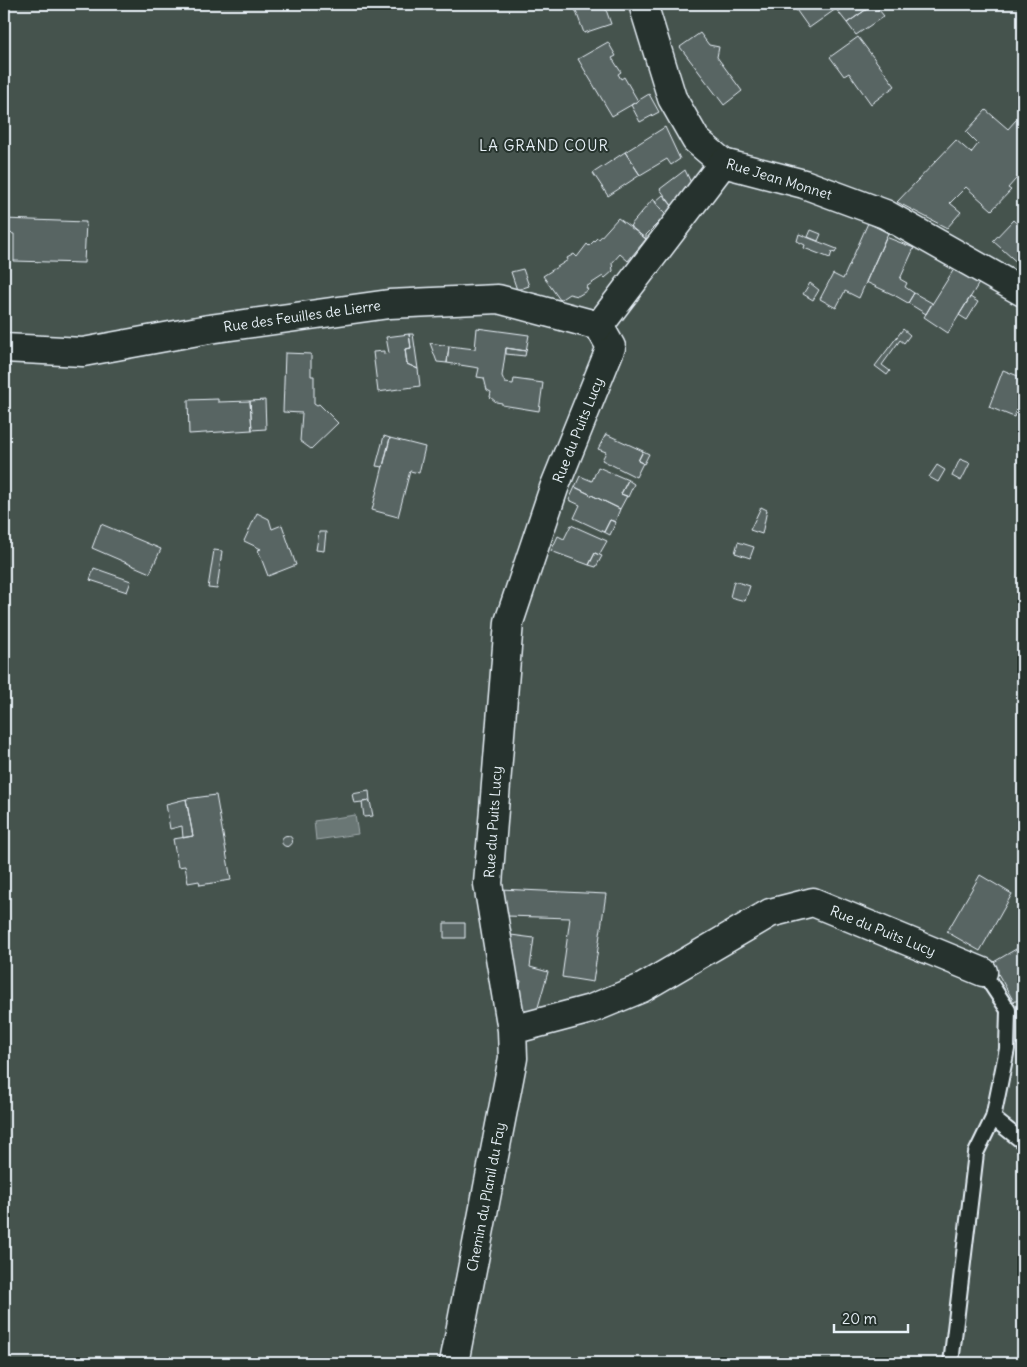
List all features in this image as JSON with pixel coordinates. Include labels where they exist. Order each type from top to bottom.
[{"type":"street","name":"Rue Jean Monnet","points":[[643,4],[672,98],[696,140],[723,164],[804,184],[885,214],[1023,292]]},
{"type":"street","points":[[599,326],[723,164]]},
{"type":"street","name":"Rue des Feuilles de Lierre","points":[[4,348],[84,352],[209,330],[389,304],[498,300],[599,326]]},
{"type":"street","name":"Rue du Puits Lucy","points":[[599,326],[611,346],[554,488],[509,622],[488,884],[512,1030],[591,1009],[642,988],[770,913],[813,902],[983,972]]},
{"type":"street","name":"Chemin du Planil du Fay","points":[[454,1363],[513,1058],[512,1030]]},
{"type":"lane","points":[[951,1363],[976,1153],[992,1118],[1007,1049],[1008,1010],[983,972]]},
{"type":"lane","points":[[992,1118],[1023,1142]]},
{"type":"shaded area","points":[[4,4],[1023,4],[1023,1363],[4,1363]]},
{"type":"shaded area","points":[[355,815],[358,834],[316,840],[314,821]]},
{"type":"building","points":[[580,4],[604,4],[611,24],[584,33],[574,6]]},
{"type":"building","points":[[792,4],[832,4],[836,9],[809,28]]},
{"type":"building","points":[[832,4],[874,4],[847,23]]},
{"type":"building","points":[[874,4],[884,16],[856,35],[847,23]]},
{"type":"building","points":[[700,33],[709,45],[719,47],[717,57],[742,91],[724,105],[680,47]]},
{"type":"building","points":[[858,37],[895,86],[871,104],[849,73],[844,76],[830,57]]},
{"type":"building","points":[[608,42],[616,56],[612,58],[621,72],[618,74],[621,79],[624,77],[638,101],[612,116],[578,59]]},
{"type":"building","points":[[649,94],[659,112],[640,122],[631,105]]},
{"type":"building","points":[[986,110],[1008,129],[1023,112],[1023,171],[1008,188],[1011,190],[992,210],[966,187],[950,203],[961,212],[947,228],[897,202],[956,140],[971,153],[978,144],[966,132]]},
{"type":"building","points":[[665,127],[680,159],[671,165],[667,159],[640,175],[625,152]]},
{"type":"building","points":[[625,152],[640,175],[608,196],[593,173]]},
{"type":"building","points":[[685,170],[693,187],[673,207],[660,189]]},
{"type":"building","points":[[663,195],[673,207],[666,215],[655,202]]},
{"type":"building","points":[[653,199],[666,215],[646,235],[646,239],[630,226]]},
{"type":"building","points":[[618,218],[646,239],[628,261],[620,254],[612,263],[613,271],[605,278],[603,276],[586,287],[588,290],[578,296],[569,294],[560,300],[543,276],[574,254],[577,257],[587,244],[589,246],[597,238],[599,239]]},
{"type":"building","points":[[4,219],[86,222],[84,263],[14,261],[14,234],[9,233],[8,241],[4,241]]},
{"type":"building","points":[[1013,220],[1023,229],[1023,264],[1021,266],[993,241]]},
{"type":"building","points":[[868,223],[888,233],[859,298],[845,291],[836,308],[820,299],[833,274],[843,279]]},
{"type":"building","points":[[811,230],[821,234],[818,241],[808,237]]},
{"type":"building","points":[[799,234],[837,249],[835,253],[832,252],[830,258],[804,248],[805,245],[797,241]]},
{"type":"building","points":[[886,237],[914,248],[900,279],[907,283],[905,287],[914,293],[908,303],[866,282]]},
{"type":"building","points":[[956,266],[981,280],[948,333],[924,317]]},
{"type":"building","points":[[523,269],[529,286],[517,290],[511,272]]},
{"type":"building","points":[[810,283],[819,290],[813,300],[803,294]]},
{"type":"building","points":[[914,293],[932,303],[926,314],[908,303]]},
{"type":"building","points":[[970,297],[978,302],[967,320],[959,315]]},
{"type":"building","points":[[477,328],[529,335],[526,351],[506,348],[502,376],[505,383],[513,384],[514,379],[543,383],[539,411],[502,405],[502,403],[496,402],[490,397],[491,392],[487,390],[484,378],[477,377],[479,368],[447,363],[449,346],[475,349]]},
{"type":"building","points":[[903,329],[910,335],[904,343],[900,340],[882,365],[890,371],[887,375],[875,366]]},
{"type":"building","points":[[409,334],[411,348],[405,349],[407,364],[418,369],[420,386],[378,392],[373,352],[384,351],[384,354],[389,353],[386,337]]},
{"type":"building","points":[[409,334],[413,334],[418,369],[407,364],[405,349],[411,348]]},
{"type":"building","points":[[430,343],[449,346],[447,363],[437,362]]},
{"type":"building","points":[[506,348],[526,351],[525,356],[506,354]]},
{"type":"building","points":[[285,353],[311,354],[311,376],[314,376],[314,403],[319,404],[338,423],[311,449],[300,441],[302,413],[283,412]]},
{"type":"building","points":[[1003,370],[1023,378],[1023,415],[1016,412],[1014,417],[989,407]]},
{"type":"building","points":[[218,399],[218,402],[250,401],[252,430],[189,434],[188,400]]},
{"type":"building","points":[[265,400],[266,429],[252,430],[250,401]]},
{"type":"building","points":[[606,434],[643,451],[638,461],[643,463],[636,477],[602,460],[606,452],[598,449]]},
{"type":"building","points":[[384,436],[390,438],[383,467],[376,466]]},
{"type":"building","points":[[390,438],[425,447],[419,473],[410,471],[398,517],[372,510]]},
{"type":"building","points":[[643,451],[649,454],[644,464],[638,461]]},
{"type":"building","points":[[960,459],[970,463],[961,481],[952,476]]},
{"type":"building","points":[[937,465],[945,470],[938,482],[929,477]]},
{"type":"building","points":[[598,467],[628,480],[621,494],[627,496],[620,509],[575,487],[580,476],[592,481]]},
{"type":"building","points":[[628,480],[634,484],[628,497],[621,494]]},
{"type":"building","points":[[575,487],[620,509],[615,522],[610,520],[604,532],[574,518],[580,505],[569,500]]},
{"type":"building","points":[[761,507],[767,510],[762,534],[750,530]]},
{"type":"building","points":[[257,513],[269,519],[272,529],[282,525],[296,565],[268,576],[258,550],[261,549],[244,541]]},
{"type":"building","points":[[610,520],[616,522],[610,535],[604,532]]},
{"type":"building","points":[[101,524],[161,549],[150,573],[92,548]]},
{"type":"building","points":[[571,525],[607,541],[599,555],[595,553],[589,565],[551,551],[558,536],[564,539]]},
{"type":"building","points":[[319,532],[326,532],[324,551],[316,550]]},
{"type":"building","points":[[738,542],[754,547],[750,558],[735,553]]},
{"type":"building","points":[[214,550],[222,551],[217,589],[208,588]]},
{"type":"building","points":[[595,553],[602,556],[596,567],[589,565]]},
{"type":"building","points":[[94,568],[131,581],[127,592],[90,580]]},
{"type":"building","points":[[734,581],[750,586],[745,601],[730,597]]},
{"type":"building","points":[[369,791],[370,801],[354,803],[352,794]]},
{"type":"building","points":[[216,795],[231,880],[200,885],[199,881],[188,883],[185,866],[178,867],[173,839],[193,836],[186,799]]},
{"type":"building","points":[[186,799],[193,836],[183,838],[182,826],[170,829],[166,804]]},
{"type":"building","points":[[370,801],[373,816],[364,817],[362,802]]},
{"type":"building","points":[[285,836],[289,836],[292,841],[291,845],[285,846],[282,843],[282,839]]},
{"type":"building","points":[[980,875],[1012,894],[980,951],[947,932]]},
{"type":"building","points":[[500,889],[606,894],[593,982],[562,977],[570,918],[507,916]]},
{"type":"building","points":[[444,923],[465,923],[465,938],[444,938]]},
{"type":"building","points":[[511,935],[534,938],[530,967],[548,972],[536,1014],[515,1008],[521,981],[513,977],[515,965]]},
{"type":"building","points":[[1023,945],[1023,997],[1014,1002],[992,963]]},
{"type":"district","name":"LA GRAND COUR","points":[[544,145]]}]
